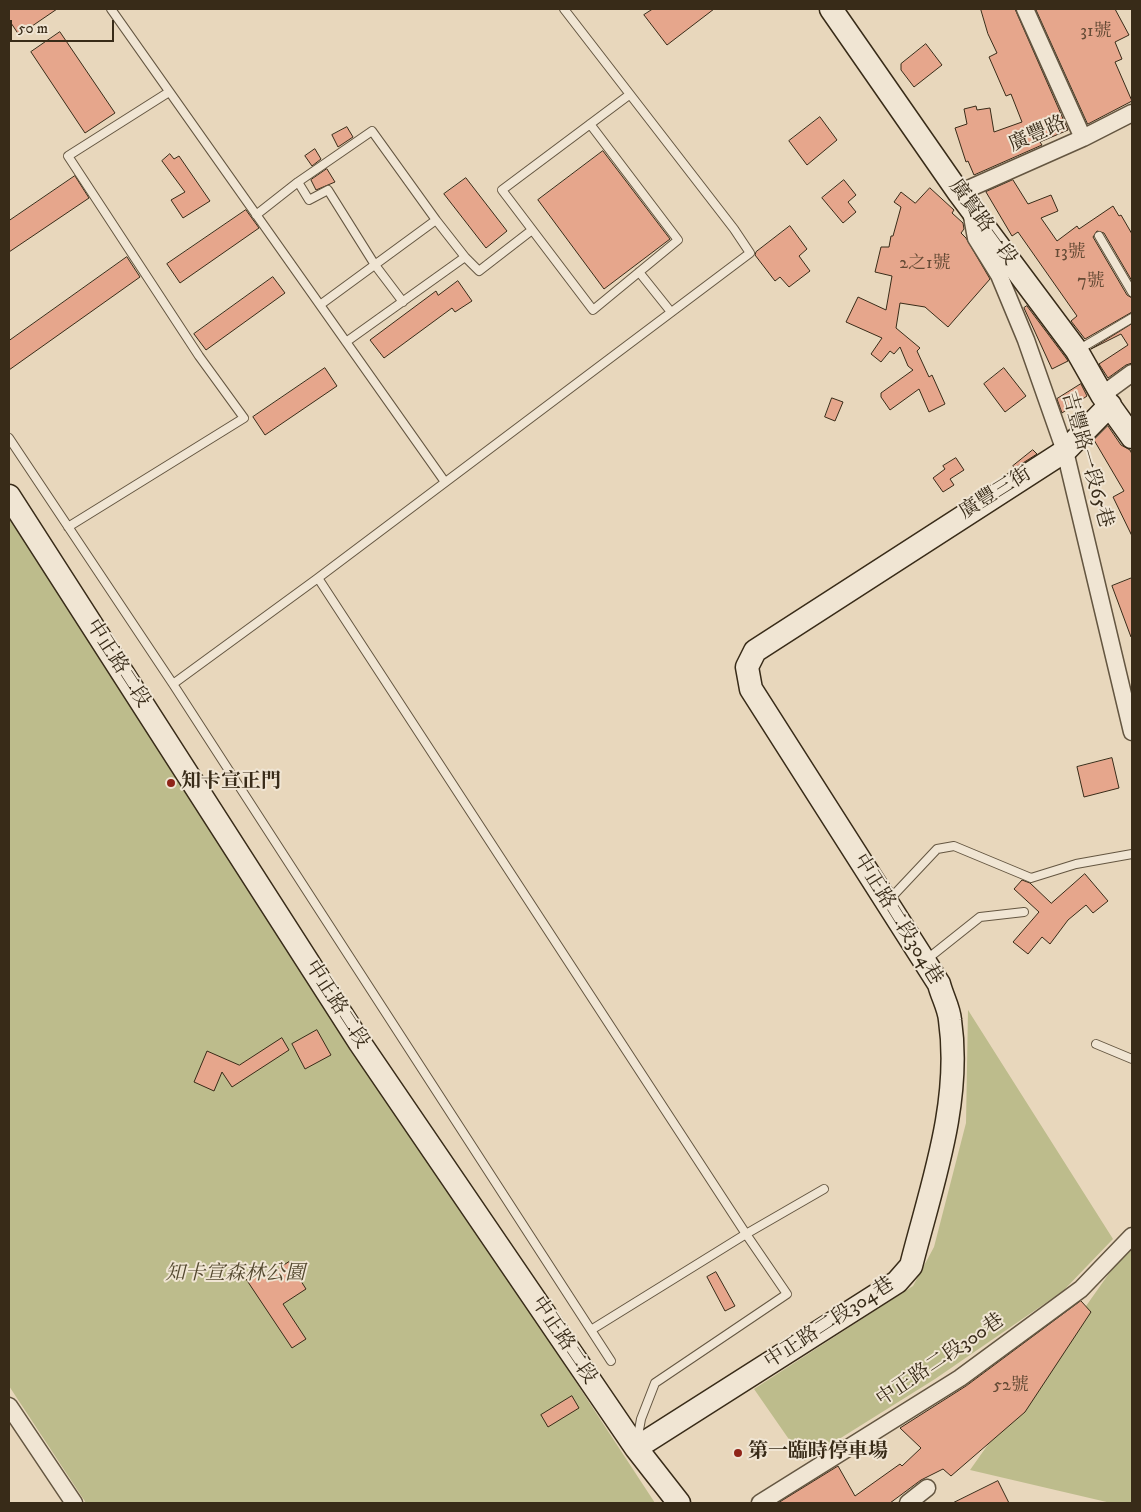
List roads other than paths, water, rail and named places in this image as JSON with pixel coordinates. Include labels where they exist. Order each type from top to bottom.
[{"type":"street","name":"廣賢路一段","points":[[831,9],[965,201],[1077,351],[1106,400],[1132,437]]},
{"type":"street","points":[[1025,9],[1083,138]]},
{"type":"street","name":"廣豐路","points":[[965,201],[1132,113]]},
{"type":"street","name":"吉豐路一段65巷","points":[[965,201],[976,238],[999,275],[1019,324],[1065,451],[1132,732]]},
{"type":"street","name":"廣豐三街","points":[[874,574],[1065,451],[1106,400],[1132,373]]},
{"type":"street","name":"中正路二段","points":[[9,496],[360,1043],[636,1448],[680,1503]]},
{"type":"street","name":"中正路二段304巷","points":[[636,1448],[897,1282],[911,1266],[949,1112],[953,1063],[950,1019],[939,984],[751,689],[747,667],[754,651],[874,574]]},
{"type":"street","name":"中正路二段300巷","points":[[760,1503],[960,1378],[1081,1289],[1132,1236]]},
{"type":"street","points":[[9,1406],[74,1503]]},
{"type":"street","points":[[908,1503],[927,1488]]},
{"type":"lane","points":[[111,9],[445,482]]},
{"type":"lane","points":[[173,684],[318,578],[750,253],[734,229],[564,9]]},
{"type":"lane","points":[[68,527],[244,418],[194,348],[68,156],[169,92]]},
{"type":"lane","points":[[590,124],[678,240],[594,310],[502,190],[590,124],[629,95]]},
{"type":"lane","points":[[256,215],[298,182],[372,131],[436,220],[465,257],[479,270],[532,230]]},
{"type":"lane","points":[[298,182],[309,200],[328,190],[375,265],[402,302]]},
{"type":"lane","points":[[320,305],[436,220]]},
{"type":"lane","points":[[1099,236],[1132,292]]},
{"type":"lane","points":[[346,342],[465,257]]},
{"type":"lane","points":[[639,272],[670,312]]},
{"type":"lane","points":[[1077,351],[1132,318]]},
{"type":"lane","points":[[9,438],[173,684],[611,1362]]},
{"type":"lane","points":[[318,578],[787,1294],[655,1383],[641,1419],[636,1448]]},
{"type":"lane","points":[[887,903],[936,848],[954,846],[1031,878],[1076,864],[1132,854]]},
{"type":"lane","points":[[924,961],[980,917],[1024,912]]},
{"type":"lane","points":[[1096,1044],[1132,1059]]},
{"type":"lane","points":[[592,1330],[746,1234],[824,1189]]},
{"type":"place","name":"知卡宣正門","points":[[171,783]]},
{"type":"place","name":"第一臨時停車場","points":[[738,1453]]},
{"type":"park label","name":"知卡宣森林公園","points":[[235,1275]]}]
